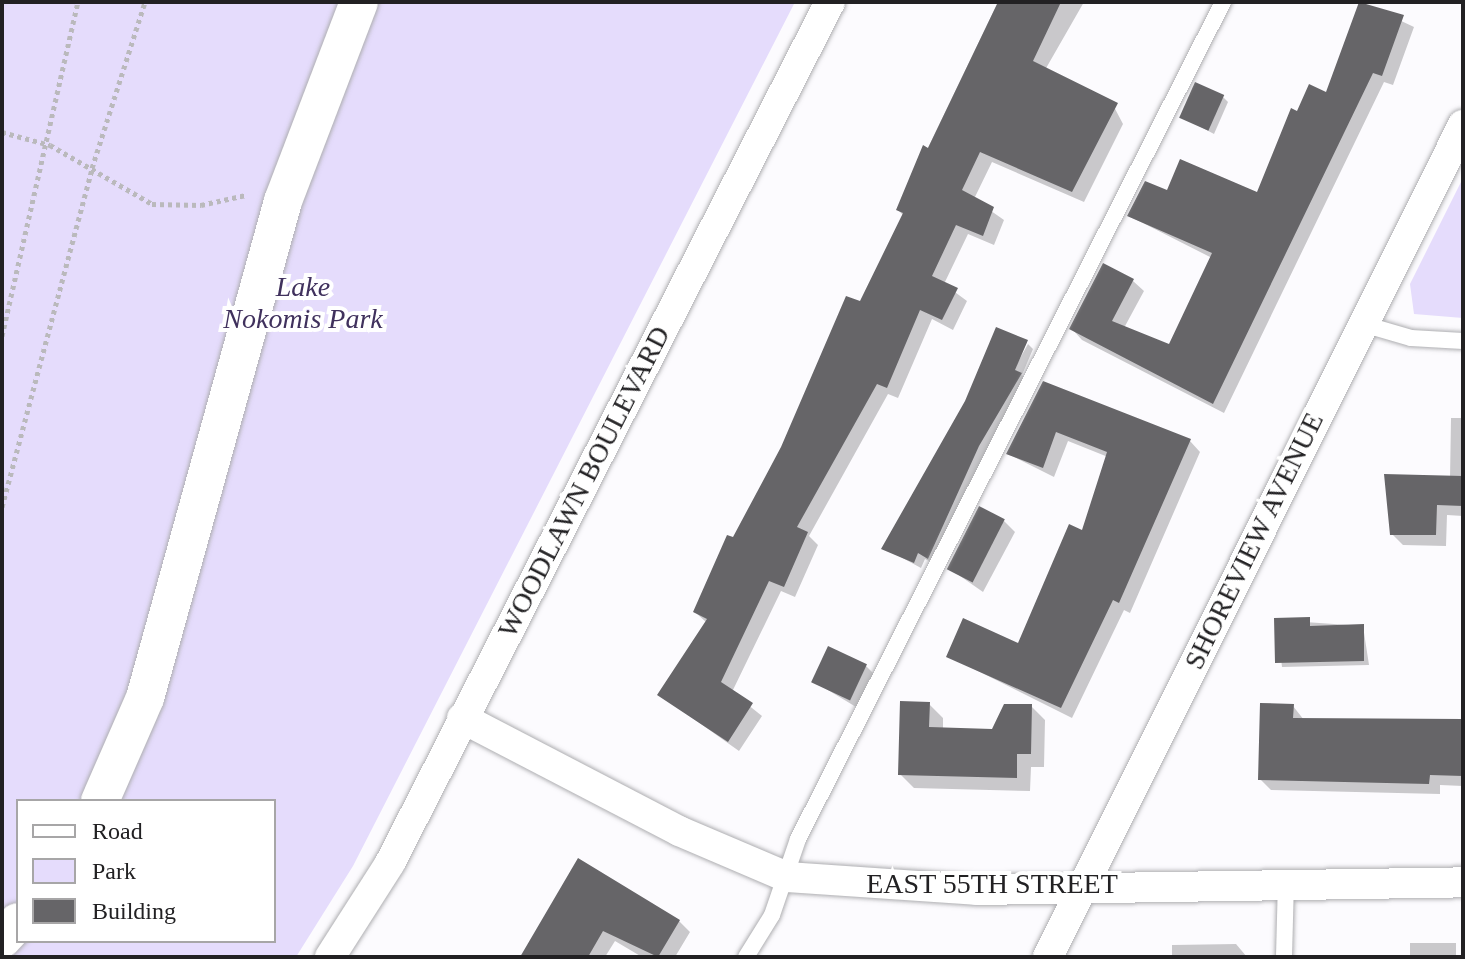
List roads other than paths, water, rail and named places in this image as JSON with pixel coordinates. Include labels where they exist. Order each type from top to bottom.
[{"type":"street","points":[[101,799],[149,684],[283,201],[359,2]]},
{"type":"street","name":"WOODLAWN BOULEVARD","points":[[330,957],[390,863],[830,2]]},
{"type":"street","name":"SHOREVIEW AVENUE","points":[[1048,957],[1463,125]]},
{"type":"street","name":"EAST 55TH STREET","points":[[462,718],[679,831],[787,877],[892,889],[1083,884],[1463,882]]},
{"type":"street","points":[[2,939],[16,924]]},
{"type":"lane","points":[[746,957],[787,877],[798,839],[1223,2]]},
{"type":"lane","points":[[1363,324],[1411,338],[1463,341]]},
{"type":"lane","points":[[1284,957],[1286,882]]},
{"type":"park label","name":"Lake Nokomis Park","points":[[303,303]]}]
